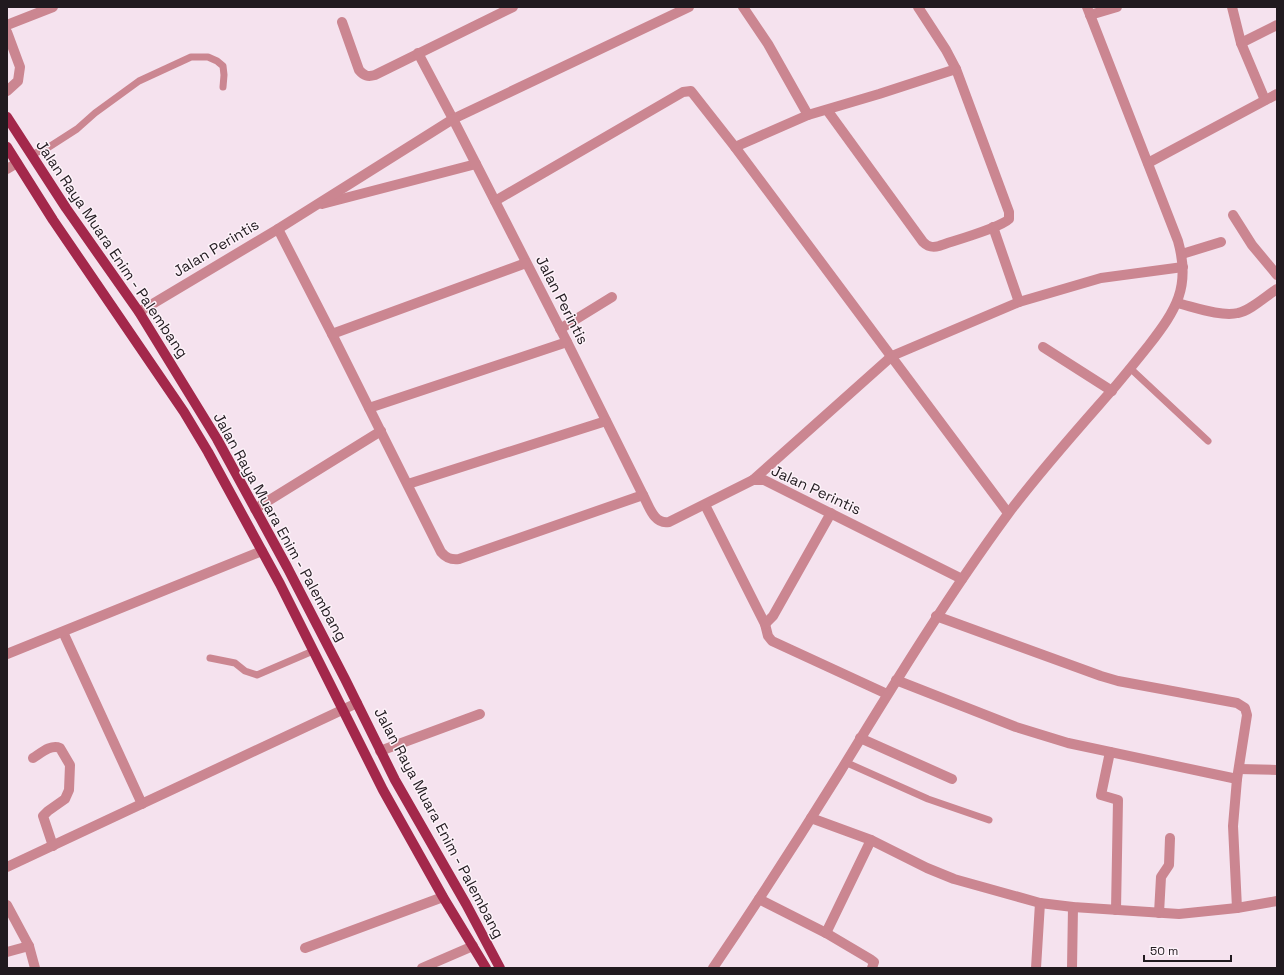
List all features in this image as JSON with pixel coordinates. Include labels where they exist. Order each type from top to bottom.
[{"type":"main road","name":"Jalan Raya Muara Enim - Palembang","points":[[7,117],[66,208],[139,312],[217,439],[291,574],[380,750],[500,968]]},
{"type":"main road","name":"Jalan Raya Muara Enim - Palembang","points":[[7,147],[53,220],[184,412],[262,550],[383,790],[443,897],[486,968]]},
{"type":"main road","points":[[107,299],[121,286]]},
{"type":"street","points":[[7,25],[53,7]]},
{"type":"street","points":[[342,22],[360,70],[363,75],[370,77],[513,7]]},
{"type":"street","points":[[418,53],[453,119],[689,7]]},
{"type":"street","points":[[743,7],[768,44],[808,115]]},
{"type":"street","points":[[826,110],[925,244],[930,247],[936,247],[1007,221],[1010,215],[1009,212],[956,70],[946,50],[918,7]]},
{"type":"street","points":[[714,968],[811,818],[936,616],[1008,513],[1131,368],[1166,324],[1177,303],[1182,280],[1182,254],[1088,11],[1116,7]]},
{"type":"street","points":[[1232,7],[1241,43],[1265,100]]},
{"type":"street","points":[[1241,43],[1277,25]]},
{"type":"street","points":[[7,32],[20,67],[18,81],[7,91]]},
{"type":"street","points":[[736,147],[808,115],[956,70]]},
{"type":"street","points":[[494,201],[683,92],[691,91],[736,147],[1008,513]]},
{"type":"street","points":[[1148,163],[1277,94]]},
{"type":"street","name":"Jalan Perintis","points":[[139,312],[278,229],[453,119],[643,495],[659,521],[665,523],[705,505],[753,480],[770,482],[962,579]]},
{"type":"street","points":[[7,169],[17,163]]},
{"type":"street","points":[[312,207],[476,164]]},
{"type":"street","points":[[1233,215],[1252,245],[1277,275]]},
{"type":"street","points":[[993,227],[1018,302]]},
{"type":"street","points":[[278,229],[441,552],[446,557],[456,560],[643,495]]},
{"type":"street","points":[[1182,254],[1221,242]]},
{"type":"street","points":[[332,334],[526,263]]},
{"type":"street","points":[[753,480],[892,356],[1018,302],[1101,278],[1183,268]]},
{"type":"street","points":[[1177,303],[1221,313],[1239,313],[1277,289]]},
{"type":"street","points":[[560,329],[612,297]]},
{"type":"street","points":[[369,408],[567,342]]},
{"type":"street","points":[[1043,347],[1112,390]]},
{"type":"street","points":[[408,484],[606,421]]},
{"type":"street","points":[[255,509],[381,431]]},
{"type":"street","points":[[705,505],[765,624],[768,636],[775,643],[887,694]]},
{"type":"street","points":[[765,624],[772,616],[831,513]]},
{"type":"street","points":[[7,654],[262,550]]},
{"type":"street","points":[[936,616],[1118,682],[1238,703],[1243,706],[1247,715],[1238,774],[1233,837],[1237,908]]},
{"type":"street","points":[[64,632],[142,804]]},
{"type":"street","points":[[896,680],[1039,734],[1068,743],[1110,752],[1238,774],[1277,770]]},
{"type":"street","points":[[7,867],[343,711],[357,703]]},
{"type":"street","points":[[380,750],[480,714]]},
{"type":"street","points":[[860,738],[952,779]]},
{"type":"street","points":[[33,758],[49,748],[58,747],[70,765],[69,790],[67,797],[43,816],[53,846]]},
{"type":"street","points":[[1110,752],[1101,795],[1118,800],[1116,910]]},
{"type":"street","points":[[811,818],[871,840],[927,868],[954,879],[1040,903],[1073,907],[1190,914],[1277,901]]},
{"type":"street","points":[[1159,913],[1161,877],[1169,865],[1170,838]]},
{"type":"street","points":[[826,933],[871,840]]},
{"type":"street","points":[[305,948],[443,897]]},
{"type":"street","points":[[759,899],[826,933],[870,959],[874,962],[872,968]]},
{"type":"street","points":[[1036,968],[1040,903]]},
{"type":"street","points":[[7,905],[29,946],[35,968]]},
{"type":"street","points":[[1072,968],[1073,907]]},
{"type":"street","points":[[7,952],[29,946]]},
{"type":"street","points":[[422,968],[473,946]]},
{"type":"lane","points":[[31,155],[49,147],[77,129],[95,113],[140,81],[191,57],[208,57],[217,61],[223,66],[223,87]]},
{"type":"lane","points":[[1131,368],[1208,442]]},
{"type":"lane","points":[[210,658],[235,664],[245,671],[257,675],[313,651]]},
{"type":"lane","points":[[846,762],[928,799],[989,820]]}]
